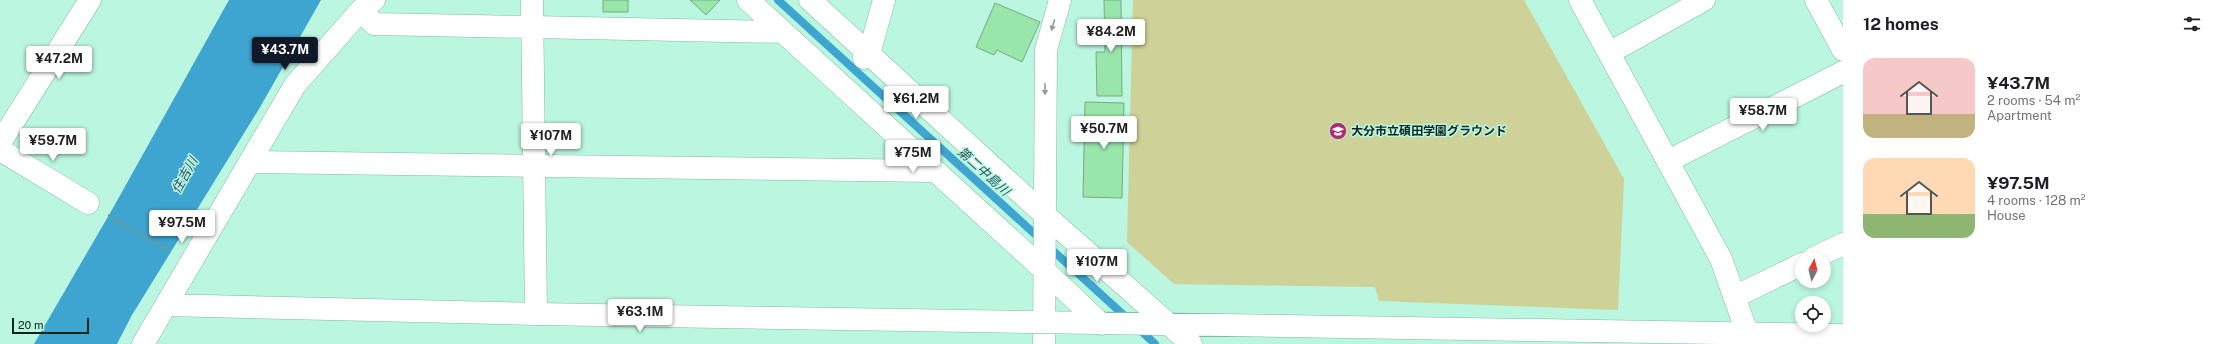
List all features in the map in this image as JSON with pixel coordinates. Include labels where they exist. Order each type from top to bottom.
[{"type":"street","points":[[0,143],[90,0]]},
{"type":"street","points":[[532,0],[536,314]]},
{"type":"street","points":[[748,0],[934,171],[1044,263],[1107,324]]},
{"type":"street","points":[[810,0],[867,56],[1045,220],[1164,325],[1192,344]]},
{"type":"street","points":[[867,56],[884,0]]},
{"type":"street","points":[[1044,344],[1046,50],[1060,0]]},
{"type":"street","points":[[1580,0],[1721,259],[1749,339]]},
{"type":"street","points":[[1609,53],[1704,0]]},
{"type":"street","points":[[1816,0],[1843,50]]},
{"type":"street","points":[[368,5],[374,24],[782,32]]},
{"type":"street","points":[[143,344],[295,85],[368,5]]},
{"type":"street","points":[[1668,161],[1843,72]]},
{"type":"street","points":[[0,150],[88,203]]},
{"type":"street","points":[[250,162],[534,167],[934,171]]},
{"type":"street","points":[[1826,252],[1843,244]]},
{"type":"street","points":[[1734,297],[1795,267]]},
{"type":"street","points":[[166,305],[536,314],[1164,325],[1534,337],[1749,339],[1843,335]]},
{"type":"path","points":[[88,203],[190,264]]},
{"type":"green space","name":"大分市立碩田学園グラウンド","points":[[1133,0],[1524,0],[1624,179],[1618,310],[1379,301],[1375,287],[1174,284],[1127,242]]},
{"type":"water","name":"住吉川","points":[[229,0],[321,0],[259,109],[132,315],[117,344],[34,344],[113,208]]},
{"type":"building","points":[[603,0],[628,0],[628,12],[603,12]]},
{"type":"building","points":[[690,0],[720,0],[706,15]]},
{"type":"building","points":[[1104,0],[1121,0],[1122,96],[1097,96],[1096,52],[1105,52]]},
{"type":"building","points":[[995,3],[1040,22],[1022,62],[997,50],[994,55],[976,47]]},
{"type":"building","points":[[1085,102],[1124,103],[1122,198],[1083,197]]},
{"type":"waterway","name":"第二中島川","points":[[778,0],[1128,319]]},
{"type":"waterway","name":"第二中島川","points":[[1138,328],[1155,344]]},
{"type":"place","name":"大分市立碩田学園グラウンド","points":[[1338,131]]}]
